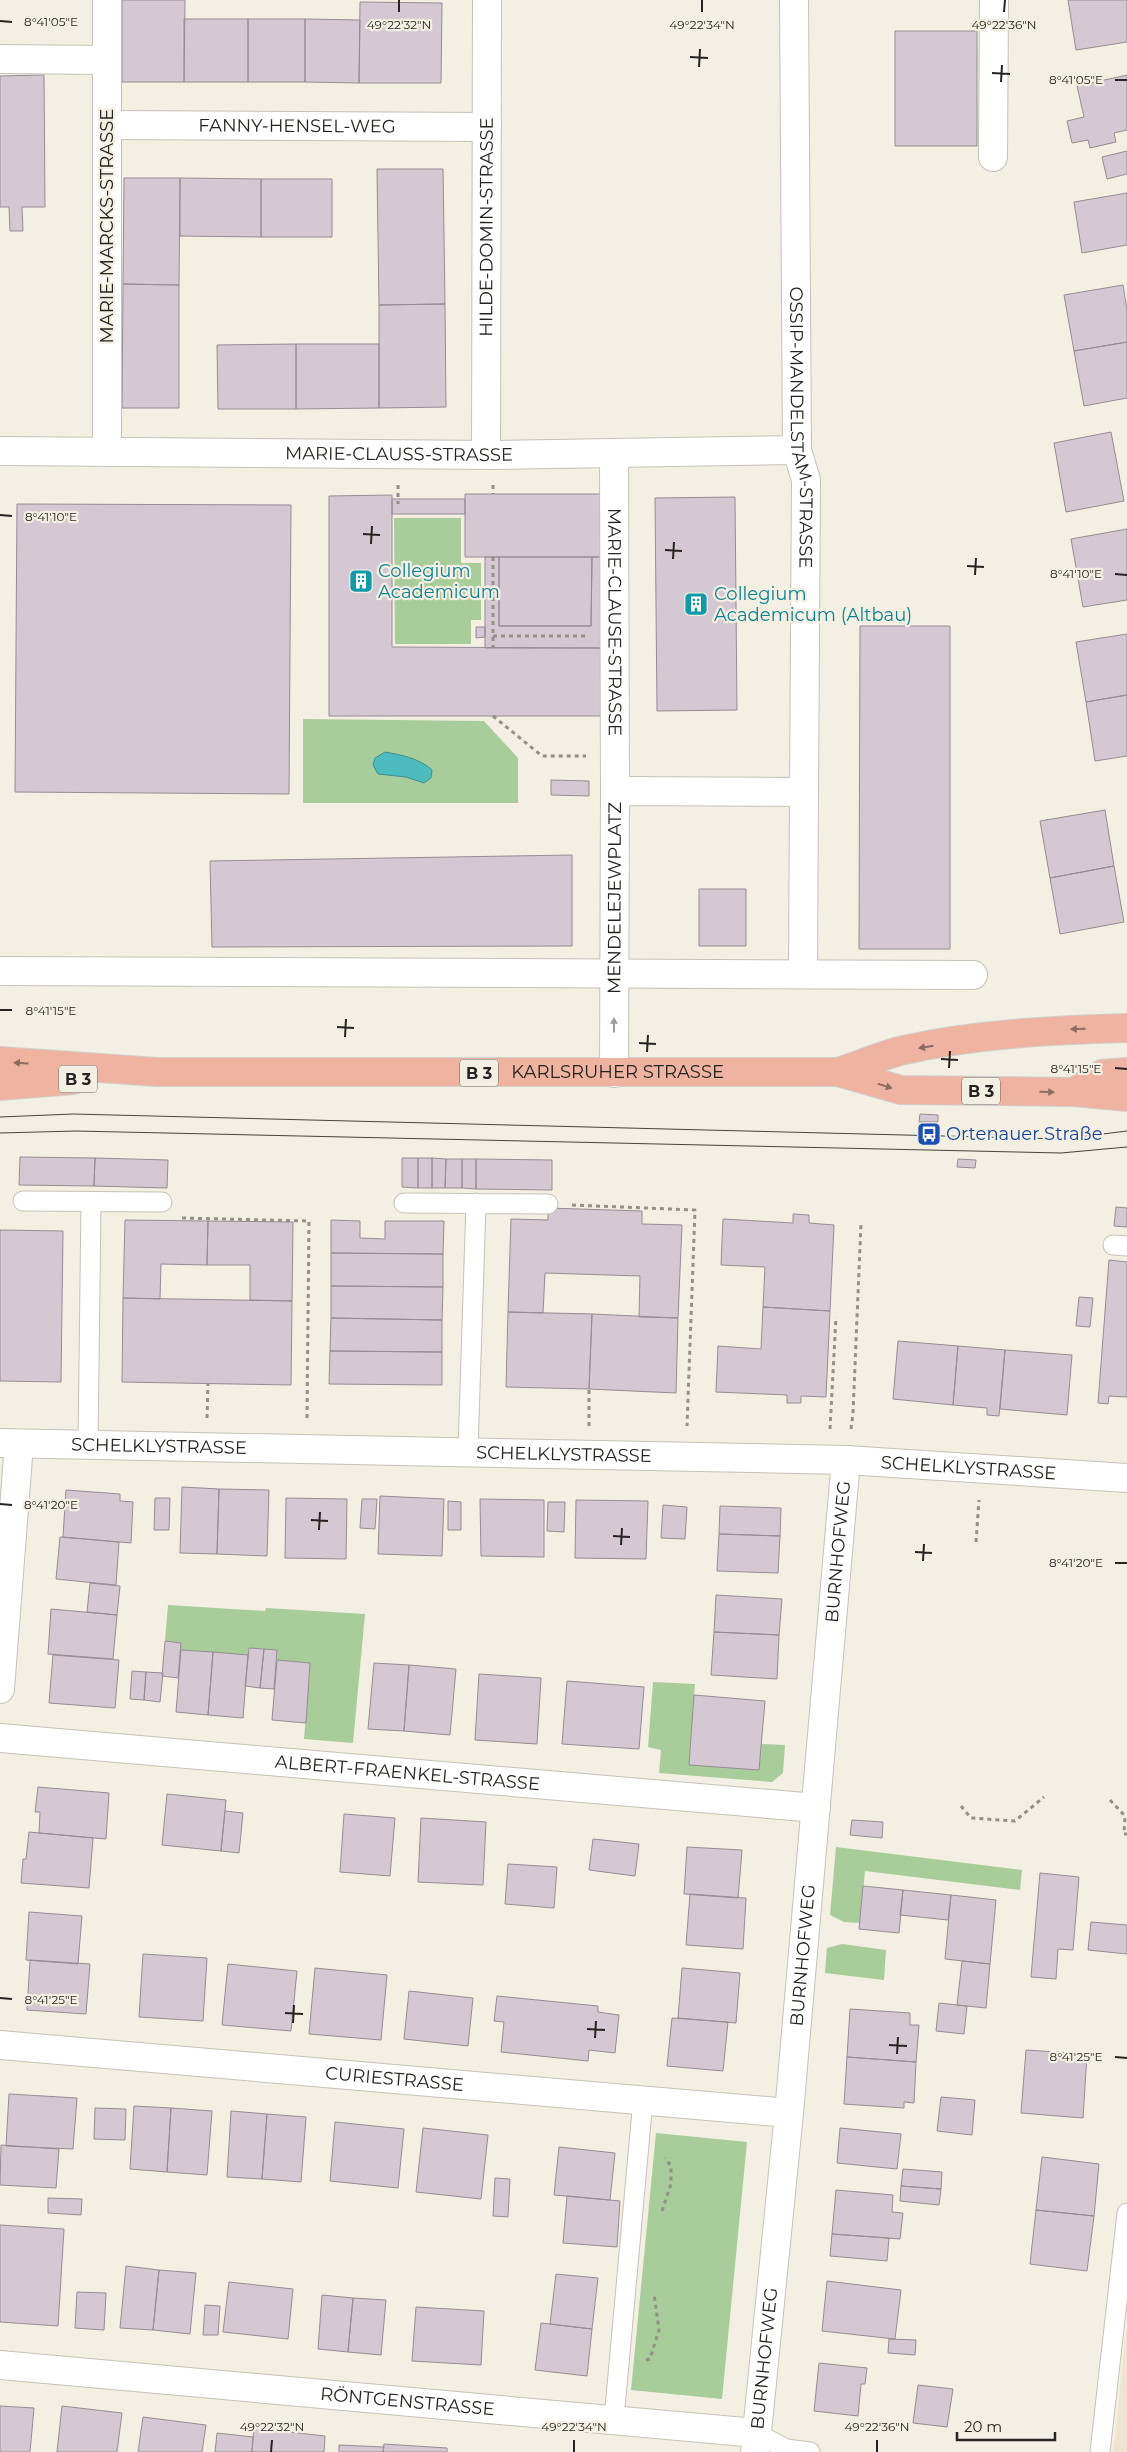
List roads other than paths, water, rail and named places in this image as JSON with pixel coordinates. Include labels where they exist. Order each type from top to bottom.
[{"type":"main road","name":"KARLSRUHER STRASSE","points":[[838,1072],[903,1050],[974,1039],[1067,1030],[1127,1028]]},
{"type":"main road","name":"KARLSRUHER STRASSE","points":[[0,1061],[156,1072],[838,1072],[901,1090],[1074,1092],[1127,1097]]},
{"type":"main road","name":"KARLSRUHER STRASSE","points":[[0,1086],[156,1072]]},
{"type":"main road","points":[[1074,1092],[1102,1074],[1127,1072]]},
{"type":"street","name":"MARIE-MARCKS-STRASSE","points":[[106,0],[107,452]]},
{"type":"street","name":"HILDE-DOMIN-STRASSE","points":[[486,455],[487,0]]},
{"type":"street","name":"OSSIP-MANDELSTAM-STRASSE","points":[[794,0],[797,450],[806,480],[803,974]]},
{"type":"street","points":[[993,157],[994,0]]},
{"type":"street","points":[[0,59],[106,60]]},
{"type":"street","name":"FANNY-HENSEL-WEG","points":[[107,124],[487,127]]},
{"type":"street","name":"MARIE-CLAUSS-STRASSE","points":[[0,451],[486,455],[797,450]]},
{"type":"street","name":"MARIE-CLAUSE-STRASSE","points":[[614,453],[615,792]]},
{"type":"street","name":"MENDELEJEWPLATZ","points":[[614,1073],[615,792],[804,792]]},
{"type":"street","points":[[0,970],[973,975]]},
{"type":"street","points":[[0,1689],[9,1443]]},
{"type":"street","name":"SCHELKLYSTRASSE","points":[[9,1443],[837,1459],[1127,1478]]},
{"type":"street","name":"BURNHOFWEG","points":[[756,2442],[789,2113],[816,1808],[837,1459]]},
{"type":"street","name":"ALBERT-FRAENKEL-STRASSE","points":[[0,1738],[816,1808]]},
{"type":"street","name":"CURIESTRASSE","points":[[0,2044],[789,2113]]},
{"type":"street","name":"RÖNTGENSTRASSE","points":[[0,2365],[614,2419],[756,2442]]},
{"type":"lane","points":[[23,1201],[162,1202]]},
{"type":"lane","points":[[88,1445],[91,1202]]},
{"type":"lane","points":[[404,1202],[548,1204]]},
{"type":"lane","points":[[468,1452],[476,1204]]},
{"type":"lane","points":[[614,2419],[643,2100]]},
{"type":"lane","points":[[1100,2452],[1127,2213]]},
{"type":"lane","name":"RÖNTGENSTRASSE","points":[[756,2442],[810,2452]]},
{"type":"water","points":[[385,752],[410,758],[427,766],[432,770],[431,778],[424,783],[406,777],[378,774],[373,765],[375,758]]},
{"type":"tram line","points":[[0,1117],[73,1114],[1062,1139],[1127,1131]]},
{"type":"tram line","points":[[0,1133],[76,1131],[1061,1153],[1127,1147]]},
{"type":"place","name":"Collegium Academicum","points":[[361,581]]},
{"type":"place","name":"Collegium Academicum (Altbau)","points":[[696,604]]},
{"type":"place","name":"Ortenauer Straße","points":[[929,1134]]}]
